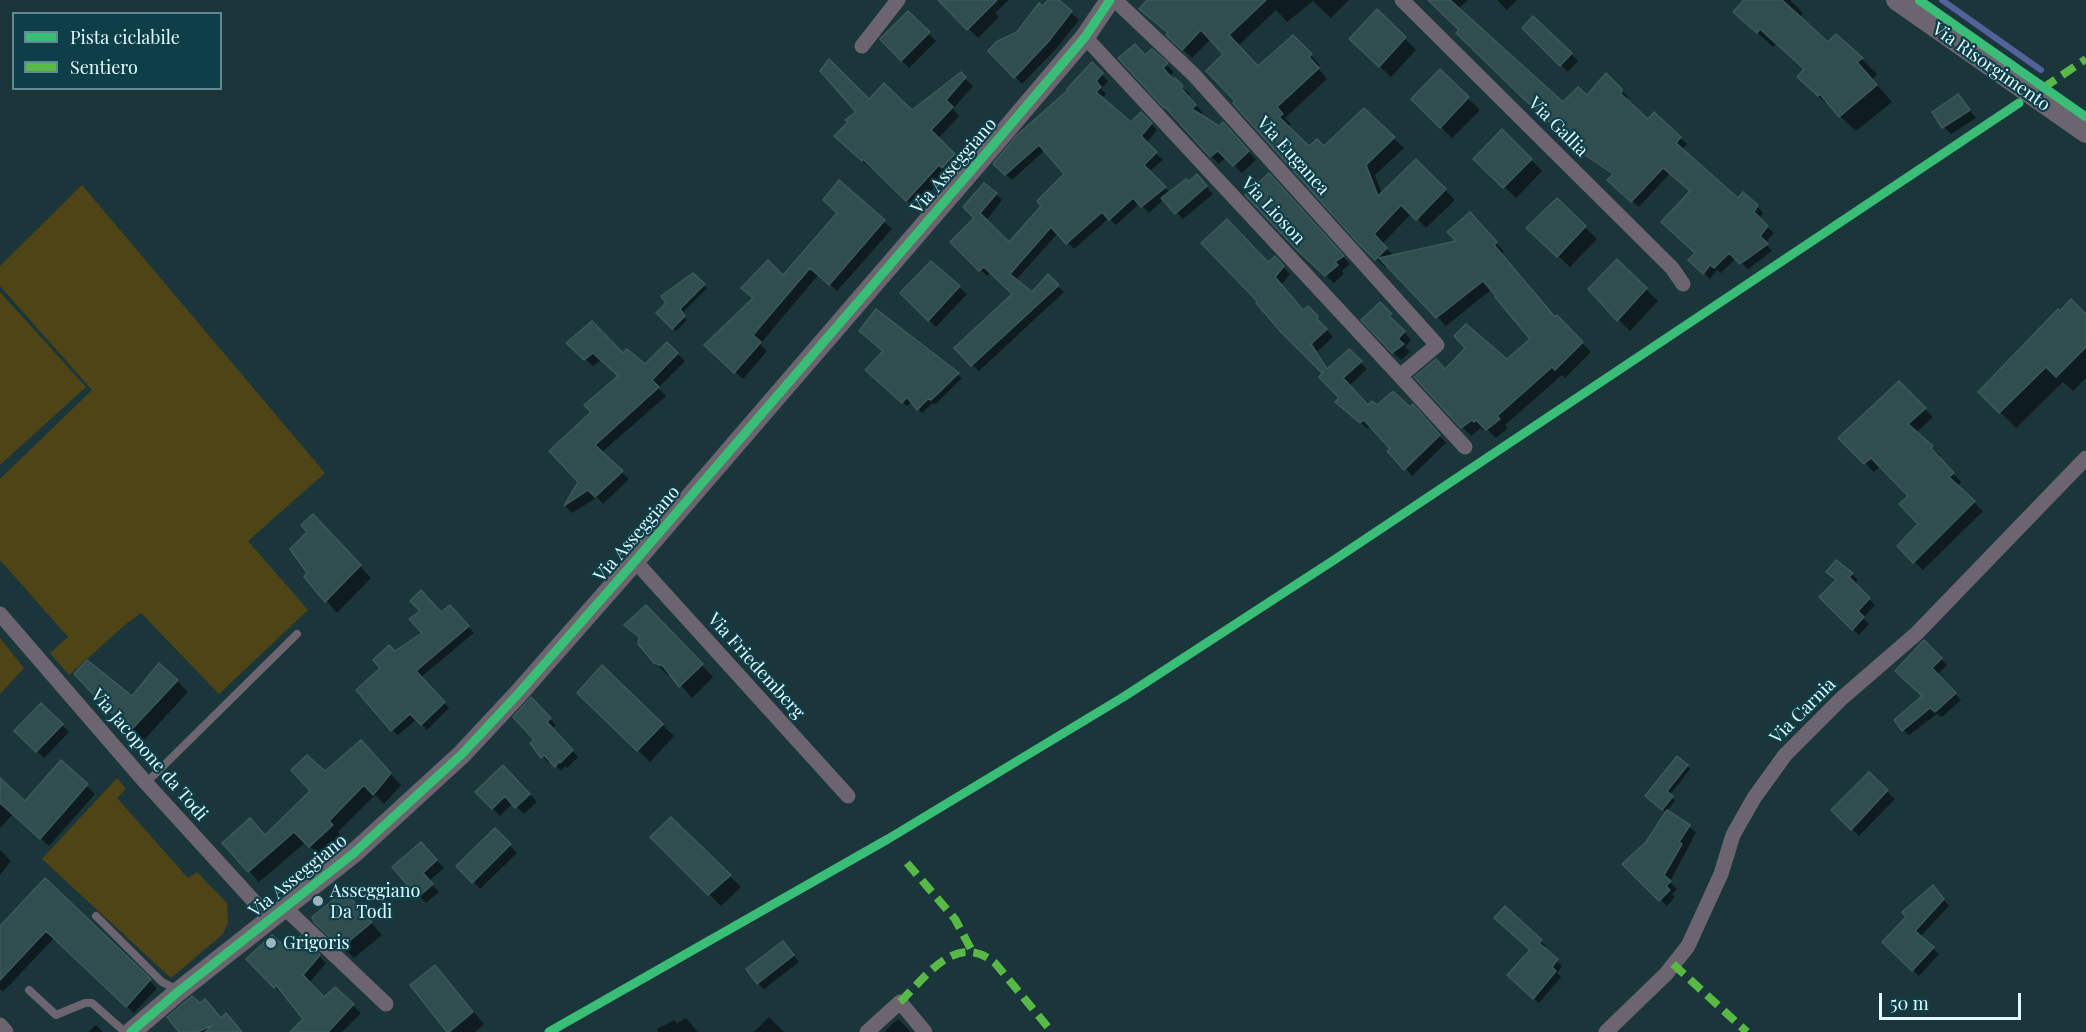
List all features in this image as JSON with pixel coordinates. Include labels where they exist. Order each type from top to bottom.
[{"type":"street","points":[[862,46],[898,0]]},
{"type":"street","name":"Via Asseggiano","points":[[131,1032],[179,991],[354,853],[462,754],[635,561],[1085,37],[1110,0]]},
{"type":"street","name":"Via Euganea","points":[[1115,0],[1194,75],[1437,345],[1401,376]]},
{"type":"street","name":"Via Gallia","points":[[1402,0],[1672,268],[1683,284]]},
{"type":"street","name":"Via Risorgimento","points":[[1896,0],[2086,134]]},
{"type":"street","name":"Via Lioson","points":[[1085,37],[1465,447]]},
{"type":"street","name":"Via Carnia","points":[[1606,1032],[1666,974],[1688,946],[1721,874],[1733,834],[1754,798],[1785,755],[1842,698],[1916,634],[2086,458]]},
{"type":"street","name":"Via Friedemberg","points":[[635,561],[848,796]]},
{"type":"street","name":"Via Jacopone da Todi","points":[[0,614],[146,783],[278,914],[386,1004]]},
{"type":"street","points":[[867,1032],[900,1002],[925,1032]]},
{"type":"street","points":[[0,1025],[6,1032]]},
{"type":"lane","points":[[146,783],[297,634]]},
{"type":"lane","points":[[96,916],[162,982],[179,991]]},
{"type":"lane","points":[[28,990],[56,1015],[85,1003],[92,1003],[125,1032]]},
{"type":"shaded area","points":[[82,185],[325,473],[248,541],[308,610],[219,694],[141,613],[69,675],[50,653],[68,637],[0,560],[0,479],[92,390],[0,286],[0,266]]},
{"type":"shaded area","points":[[0,292],[86,387],[0,465]]},
{"type":"shaded area","points":[[0,638],[24,668],[0,694]]},
{"type":"shaded area","points":[[117,778],[126,789],[117,798],[188,878],[197,872],[227,903],[228,923],[223,934],[171,978],[42,859]]},
{"type":"building","points":[[938,0],[997,0],[967,30]]},
{"type":"building","points":[[1048,0],[1059,0],[1072,11],[1048,42],[1014,78],[988,51],[996,42],[1017,32],[1039,3],[1043,6]]},
{"type":"building","points":[[1147,0],[1266,0],[1229,35],[1258,66],[1293,35],[1312,54],[1309,57],[1319,68],[1277,107],[1283,114],[1279,117],[1309,146],[1317,139],[1324,146],[1364,108],[1395,137],[1366,165],[1378,196],[1416,159],[1446,189],[1416,220],[1401,205],[1374,234],[1387,248],[1375,260],[1206,71],[1223,54],[1201,30],[1182,50],[1166,35],[1168,33],[1139,9]]},
{"type":"building","points":[[1428,0],[1450,0],[1563,102],[1578,87],[1587,95],[1606,73],[1622,89],[1621,94],[1648,119],[1654,112],[1681,137],[1676,143],[1738,198],[1743,192],[1758,205],[1754,212],[1768,226],[1760,236],[1768,244],[1740,264],[1729,253],[1714,268],[1710,265],[1703,274],[1688,260],[1695,253],[1661,222],[1690,191],[1663,168],[1631,202],[1607,180],[1613,174],[1585,155],[1524,99],[1456,33],[1459,30]]},
{"type":"building","points":[[1744,0],[1782,0],[1828,42],[1836,34],[1863,58],[1857,62],[1877,85],[1839,117],[1820,94],[1818,96],[1797,77],[1804,69],[1760,29],[1757,33],[1733,12]]},
{"type":"building","points":[[1377,9],[1406,37],[1379,67],[1349,39]]},
{"type":"building","points":[[908,11],[930,32],[901,61],[880,39]]},
{"type":"building","points":[[1533,16],[1572,53],[1560,66],[1522,28]]},
{"type":"building","points":[[1135,44],[1145,55],[1152,49],[1168,63],[1163,68],[1183,86],[1181,88],[1196,105],[1192,109],[1219,126],[1223,122],[1249,151],[1233,166],[1218,151],[1210,157],[1118,58]]},
{"type":"building","points":[[829,59],[869,99],[884,83],[912,110],[961,72],[966,77],[946,100],[953,107],[931,130],[955,154],[942,168],[939,165],[906,201],[863,159],[862,161],[834,136],[848,122],[845,120],[856,112],[820,71]]},
{"type":"building","points":[[1092,62],[1103,73],[1096,81],[1101,87],[1096,92],[1131,122],[1141,112],[1152,123],[1141,136],[1157,152],[1144,165],[1166,187],[1141,207],[1133,198],[1109,220],[1102,212],[1066,244],[1051,227],[1010,274],[1032,292],[1048,274],[1059,285],[971,366],[954,348],[1012,294],[984,267],[979,271],[950,242],[974,218],[963,207],[984,183],[997,193],[980,213],[1009,242],[1041,206],[1037,201],[1064,174],[1039,145],[1005,175],[993,164],[1016,136],[1068,90]]},
{"type":"building","points":[[1440,69],[1469,97],[1440,128],[1411,99]]},
{"type":"building","points":[[1958,94],[1970,110],[1942,128],[1932,112]]},
{"type":"building","points":[[1502,129],[1532,159],[1503,188],[1473,159]]},
{"type":"building","points":[[1269,173],[1344,256],[1335,262],[1338,265],[1325,276],[1245,195]]},
{"type":"building","points":[[1197,174],[1207,186],[1175,214],[1161,198],[1186,179],[1188,182]]},
{"type":"building","points":[[839,180],[885,220],[829,285],[810,268],[753,335],[761,342],[734,373],[704,345],[753,298],[741,288],[768,260],[783,275],[837,213],[823,200]]},
{"type":"building","points":[[1557,198],[1586,226],[1557,257],[1526,228]]},
{"type":"building","points":[[1470,212],[1497,242],[1494,245],[1555,317],[1557,315],[1583,342],[1555,370],[1552,367],[1497,416],[1500,419],[1486,430],[1476,420],[1474,422],[1472,420],[1461,428],[1414,377],[1436,359],[1445,369],[1451,363],[1465,348],[1454,336],[1466,324],[1507,359],[1530,339],[1483,281],[1436,318],[1379,258],[1456,241],[1447,232]]},
{"type":"building","points":[[1227,219],[1268,262],[1275,256],[1284,266],[1275,277],[1303,310],[1308,306],[1327,329],[1311,344],[1327,369],[1349,349],[1362,361],[1343,378],[1368,405],[1372,401],[1377,405],[1394,392],[1410,407],[1413,404],[1440,435],[1404,470],[1387,451],[1390,449],[1364,420],[1360,423],[1335,402],[1339,398],[1319,377],[1324,371],[1322,373],[1281,332],[1256,303],[1257,301],[1201,243]]},
{"type":"building","points":[[1617,259],[1647,288],[1617,321],[1588,289]]},
{"type":"building","points":[[931,261],[960,286],[928,321],[900,293]]},
{"type":"building","points":[[693,273],[705,284],[680,309],[685,316],[672,329],[656,313],[666,303],[661,296]]},
{"type":"building","points":[[2071,299],[2086,314],[2086,347],[2056,377],[2046,367],[1999,413],[1978,392],[2058,309],[2060,311]]},
{"type":"building","points":[[1380,302],[1392,314],[1389,316],[1405,331],[1398,339],[1404,344],[1392,353],[1361,320]]},
{"type":"building","points":[[876,309],[959,373],[917,410],[907,397],[902,403],[865,370],[883,351],[859,331]]},
{"type":"building","points":[[592,321],[623,353],[627,349],[645,364],[667,342],[678,353],[652,380],[659,387],[595,445],[623,471],[595,497],[588,490],[564,506],[578,482],[549,451],[591,412],[584,405],[618,376],[593,353],[584,360],[566,343]]},
{"type":"building","points":[[1899,381],[1926,408],[1908,424],[1933,446],[1931,448],[1954,473],[1949,477],[1975,501],[1913,563],[1897,546],[1918,524],[1899,504],[1908,496],[1871,458],[1864,464],[1838,438]]},
{"type":"building","points":[[313,514],[361,565],[325,602],[304,577],[307,573],[290,549],[307,532],[301,525]]},
{"type":"building","points":[[1836,560],[1853,573],[1849,577],[1870,598],[1858,611],[1864,617],[1852,630],[1819,597],[1836,580],[1826,572]]},
{"type":"building","points":[[421,590],[441,612],[450,605],[469,626],[416,671],[445,702],[421,725],[410,714],[391,731],[356,690],[380,668],[373,660],[389,645],[395,651],[422,633],[409,619],[420,611],[410,601]]},
{"type":"building","points":[[646,605],[703,664],[679,687],[663,666],[654,663],[638,644],[639,637],[624,625]]},
{"type":"building","points":[[1924,640],[1942,658],[1932,668],[1956,693],[1935,712],[1930,708],[1902,731],[1894,720],[1922,696],[1895,671]]},
{"type":"building","points":[[87,660],[132,696],[159,663],[178,680],[131,730],[110,712],[74,674]]},
{"type":"building","points":[[602,665],[663,724],[637,751],[577,693]]},
{"type":"building","points":[[531,697],[551,718],[547,722],[573,750],[555,767],[544,755],[541,758],[530,743],[534,740],[513,717]]},
{"type":"building","points":[[41,703],[63,724],[36,752],[14,731]]},
{"type":"building","points":[[361,740],[391,773],[373,795],[364,785],[329,821],[333,825],[309,847],[294,832],[248,872],[222,843],[250,818],[265,835],[310,791],[291,770],[307,755],[325,771]]},
{"type":"building","points":[[1677,756],[1688,765],[1667,791],[1673,796],[1662,810],[1645,796]]},
{"type":"building","points":[[61,760],[88,784],[40,839],[0,803],[0,778],[25,801]]},
{"type":"building","points":[[503,765],[530,794],[515,808],[505,796],[492,809],[475,792]]},
{"type":"building","points":[[1869,772],[1888,790],[1851,830],[1831,810]]},
{"type":"building","points":[[1667,810],[1690,825],[1679,842],[1682,844],[1664,875],[1671,881],[1666,886],[1670,890],[1659,901],[1622,864],[1646,842]]},
{"type":"building","points":[[671,817],[731,875],[708,895],[650,837]]},
{"type":"building","points":[[495,828],[511,844],[472,883],[456,866]]},
{"type":"building","points":[[421,842],[437,860],[423,873],[433,884],[418,897],[392,867]]},
{"type":"building","points":[[45,878],[151,979],[126,1007],[46,931],[0,980],[0,926]]},
{"type":"building","points":[[1933,885],[1944,899],[1915,931],[1934,947],[1912,971],[1882,942],[1906,917],[1902,912]]},
{"type":"building","points":[[344,891],[372,922],[341,948],[314,922],[312,917]]},
{"type":"building","points":[[1505,906],[1542,940],[1539,943],[1558,959],[1552,967],[1556,971],[1533,999],[1507,975],[1530,950],[1494,918]]},
{"type":"building","points":[[272,935],[288,949],[300,936],[320,955],[303,975],[324,997],[335,987],[354,1004],[328,1032],[290,1032],[303,1019],[276,985],[274,988],[246,959]]},
{"type":"building","points":[[783,941],[794,955],[757,984],[746,969]]},
{"type":"building","points":[[435,965],[473,1012],[449,1032],[410,985]]},
{"type":"building","points":[[192,996],[200,1003],[205,999],[221,1018],[226,1013],[242,1032],[205,1032],[213,1025],[198,1032],[179,1032],[167,1017]]},
{"type":"waterway","points":[[1942,0],[2041,70]]},
{"type":"marked path","points":[[2043,88],[2086,59]]},
{"type":"marked path","points":[[907,863],[955,919],[972,951]]},
{"type":"marked path","points":[[900,1002],[943,961],[955,954],[968,952],[981,954],[995,963],[1052,1032]]},
{"type":"marked path","points":[[1673,964],[1747,1032]]},
{"type":"cycle path","points":[[131,1032],[179,991],[354,853],[462,754],[635,561],[995,143],[1085,37],[1110,0]]},
{"type":"cycle path","points":[[1919,0],[2086,117]]},
{"type":"cycle path","points":[[549,1032],[888,839],[1125,696],[1334,560],[2019,103]]},
{"type":"place","name":"Asseggiano Da Todi","points":[[318,901]]},
{"type":"place","name":"Grigoris","points":[[271,943]]}]
